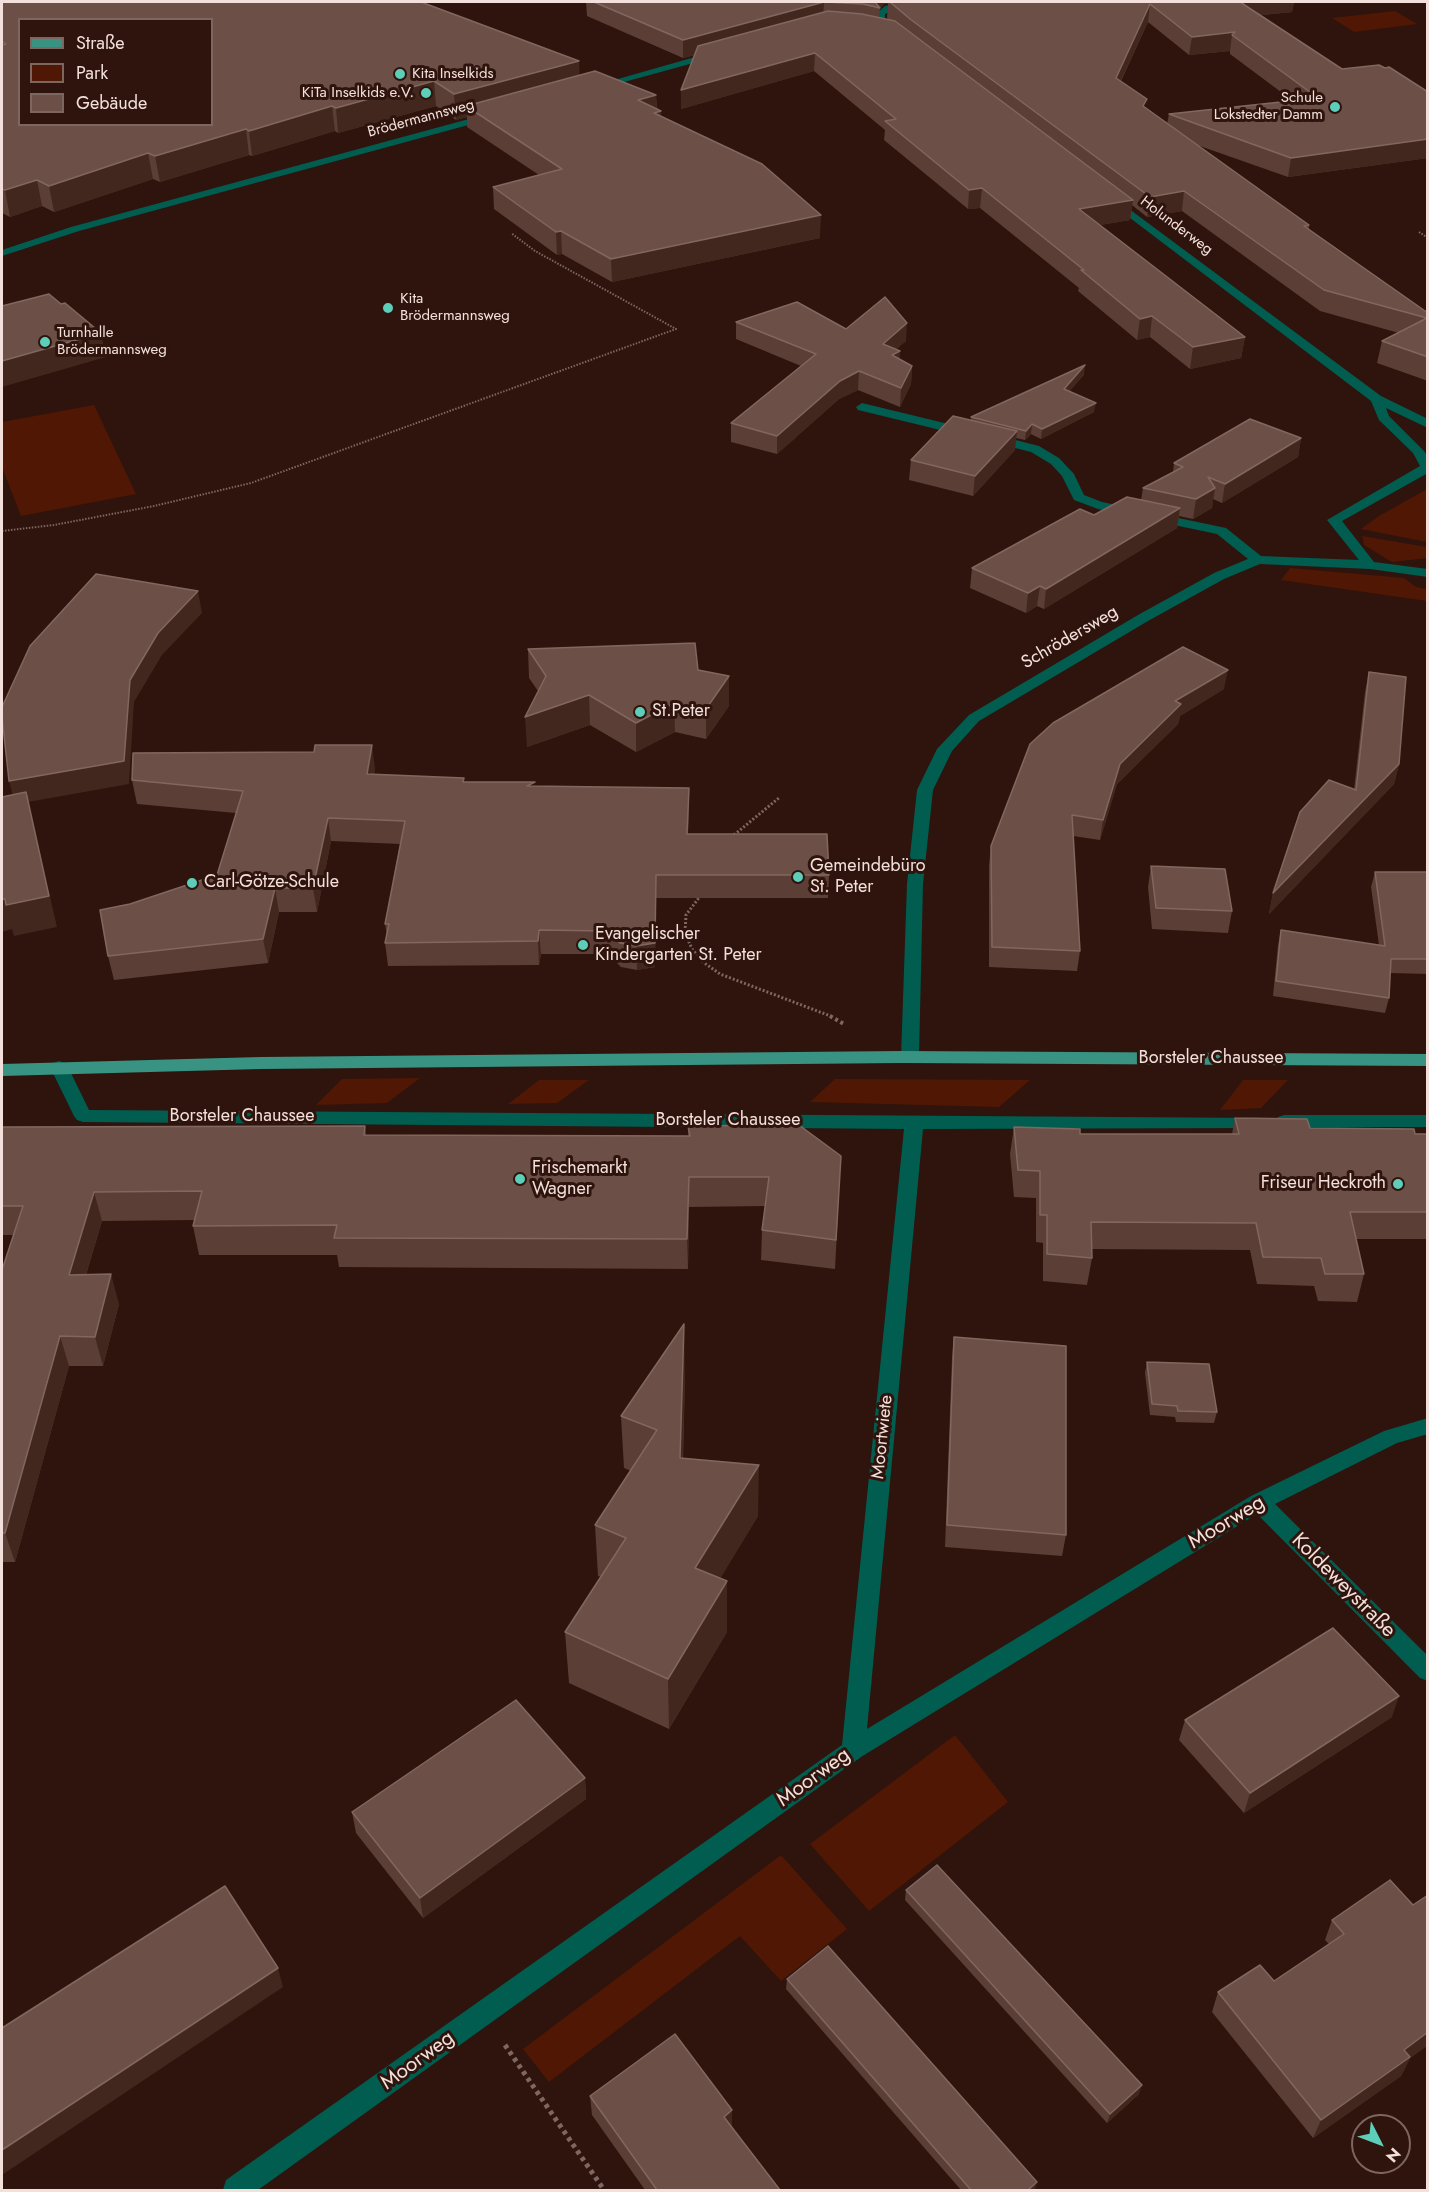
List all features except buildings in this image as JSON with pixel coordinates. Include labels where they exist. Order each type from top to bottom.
[{"type":"main road","name":"Borsteler Chaussee","points":[[2,1070],[59,1067],[910,1057],[1428,1060]]},
{"type":"street","points":[[880,31],[901,38],[881,20],[881,13],[888,8],[910,2]]},
{"type":"street","points":[[587,90],[730,50]]},
{"type":"street","name":"Brödermannsweg","points":[[2,254],[75,229],[499,114]]},
{"type":"street","name":"Holunderweg","points":[[1103,192],[1377,399],[1428,424]]},
{"type":"street","name":"Holunderweg","points":[[1377,399],[1383,417],[1419,451],[1427,467]]},
{"type":"street","points":[[862,407],[1035,449],[1055,461],[1068,474],[1079,497],[1098,506],[1221,531],[1258,560]]},
{"type":"street","points":[[1370,565],[1334,520],[1427,467]]},
{"type":"street","name":"Schrödersweg","points":[[910,1057],[915,884],[925,790],[936,763],[945,749],[975,718],[997,703],[1219,576],[1258,560],[1370,565],[1428,573]]},
{"type":"street","name":"Borsteler Chaussee","points":[[59,1067],[83,1116],[914,1123],[1428,1121]]},
{"type":"street","name":"Moortwiete","points":[[853,1750],[914,1123]]},
{"type":"street","name":"Moorweg","points":[[236,2190],[853,1750],[1259,1502],[1391,1437],[1428,1426]]},
{"type":"street","name":"Koldeweystraße","points":[[1259,1502],[1428,1671]]},
{"type":"path","points":[[1419,232],[1428,238]]},
{"type":"path","points":[[2,531],[88,519],[251,483],[676,329],[535,251],[511,233]]},
{"type":"path","points":[[730,839],[780,797]]},
{"type":"path","points":[[702,887],[701,896],[686,915],[685,933],[692,949],[703,962],[720,974],[826,1013],[845,1024]]},
{"type":"path","points":[[484,2014],[604,2190]]},
{"type":"green space","points":[[1395,11],[1417,24],[1354,32],[1332,18]]},
{"type":"green space","points":[[94,405],[136,494],[21,516],[2,467],[2,422]]},
{"type":"green space","points":[[1427,489],[1427,542],[1361,529],[1379,516]]},
{"type":"green space","points":[[1362,536],[1427,547],[1427,558],[1392,562],[1364,545]]},
{"type":"green space","points":[[1290,568],[1404,578],[1416,587],[1427,589],[1427,601],[1281,580]]},
{"type":"green space","points":[[420,1078],[387,1103],[316,1105],[342,1079]]},
{"type":"green space","points":[[835,1079],[1030,1080],[999,1107],[810,1102]]},
{"type":"green space","points":[[539,1080],[589,1080],[557,1103],[508,1104]]},
{"type":"green space","points":[[1243,1080],[1288,1080],[1261,1108],[1220,1110]]},
{"type":"green space","points":[[955,1735],[1008,1802],[869,1911],[810,1844]]},
{"type":"green space","points":[[781,1855],[847,1929],[781,1981],[740,1936],[549,2082],[523,2049]]},
{"type":"place","name":"Kita Inselkids","points":[[400,74]]},
{"type":"place","name":"KiTa Inselkids e.V.","points":[[426,93]]},
{"type":"place","name":"Schule Lokstedter Damm","points":[[1335,107]]},
{"type":"place","name":"Kita Brödermannsweg","points":[[388,308]]},
{"type":"place","name":"Turnhalle Brödermannsweg","points":[[45,342]]},
{"type":"place","name":"St.Peter","points":[[640,712]]},
{"type":"place","name":"Gemeindebüro St. Peter","points":[[798,877]]},
{"type":"place","name":"Carl-Götze-Schule","points":[[192,883]]},
{"type":"place","name":"Evangelischer Kindergarten St. Peter","points":[[583,945]]},
{"type":"place","name":"Frischemarkt Wagner","points":[[520,1179]]},
{"type":"place","name":"Friseur Heckroth","points":[[1398,1184]]}]
